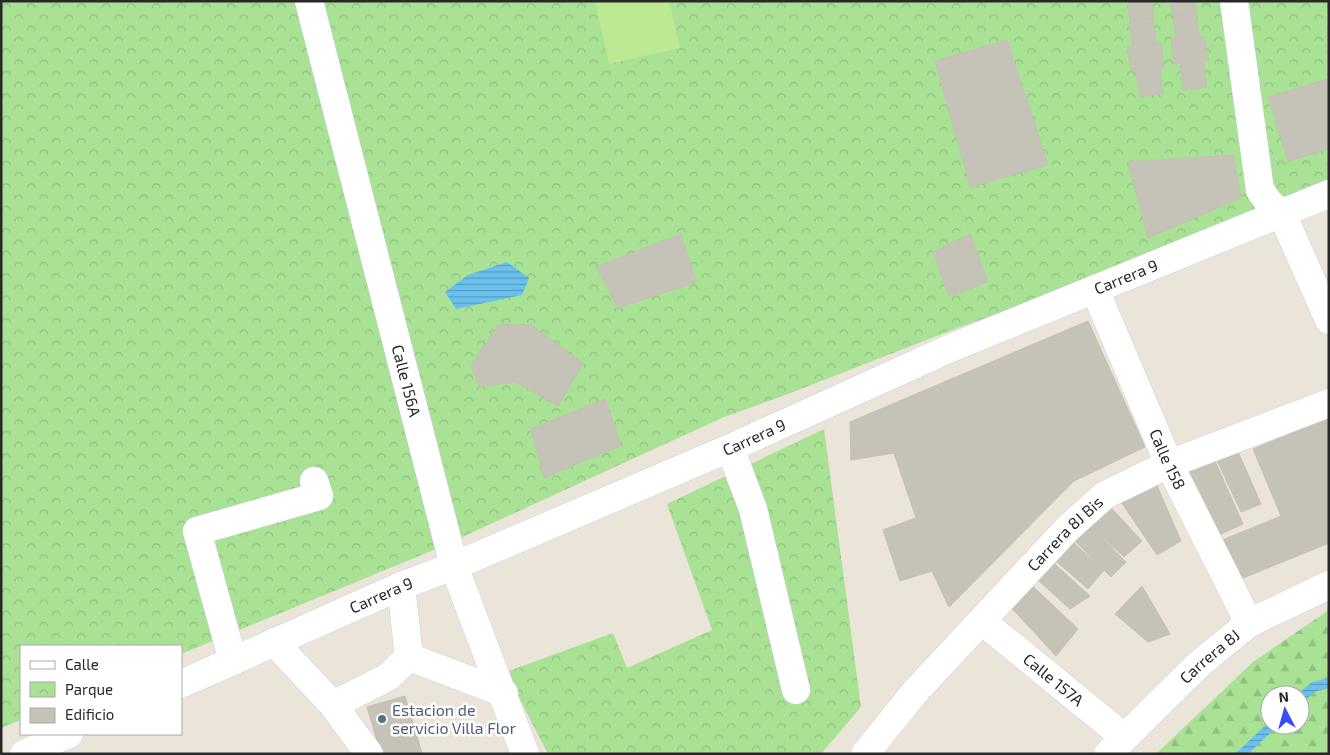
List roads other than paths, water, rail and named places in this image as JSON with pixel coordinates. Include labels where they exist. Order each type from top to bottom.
[{"type":"street","name":"Calle 156A","points":[[309,1],[454,566],[504,693],[525,754]]},
{"type":"street","points":[[1234,1],[1260,190],[1282,214],[1329,320]]},
{"type":"street","name":"Carrera 9","points":[[182,684],[401,586],[454,566],[730,448],[953,347],[1329,194]]},
{"type":"street","name":"Calle 158","points":[[1095,290],[1169,464],[1249,622]]},
{"type":"street","name":"Carrera 8J Bis","points":[[865,754],[916,692],[983,622],[1067,529],[1105,495],[1169,464],[1329,403]]},
{"type":"street","points":[[730,448],[753,509],[796,690]]},
{"type":"street","points":[[232,661],[194,522],[319,496],[314,481]]},
{"type":"street","name":"Carrera 8J","points":[[1116,745],[1198,665],[1249,622],[1329,585]]},
{"type":"street","points":[[401,586],[409,658]]},
{"type":"street","name":"Calle 157A","points":[[983,622],[1116,745]]},
{"type":"street","points":[[274,642],[333,705],[369,754]]},
{"type":"street","points":[[409,658],[504,693]]},
{"type":"street","points":[[333,705],[388,677],[409,658]]},
{"type":"street","points":[[24,754],[67,735]]},
{"type":"water","points":[[507,262],[529,278],[522,295],[456,309],[445,292],[468,275]]},
{"type":"water","points":[[1329,678],[1329,688],[1314,692],[1310,696],[1309,685],[1312,682]]},
{"type":"water","points":[[1260,730],[1260,735],[1268,735],[1248,754],[1235,754]]},
{"type":"place","name":"Estacion de servicio Villa Flor","points":[[382,719]]}]
